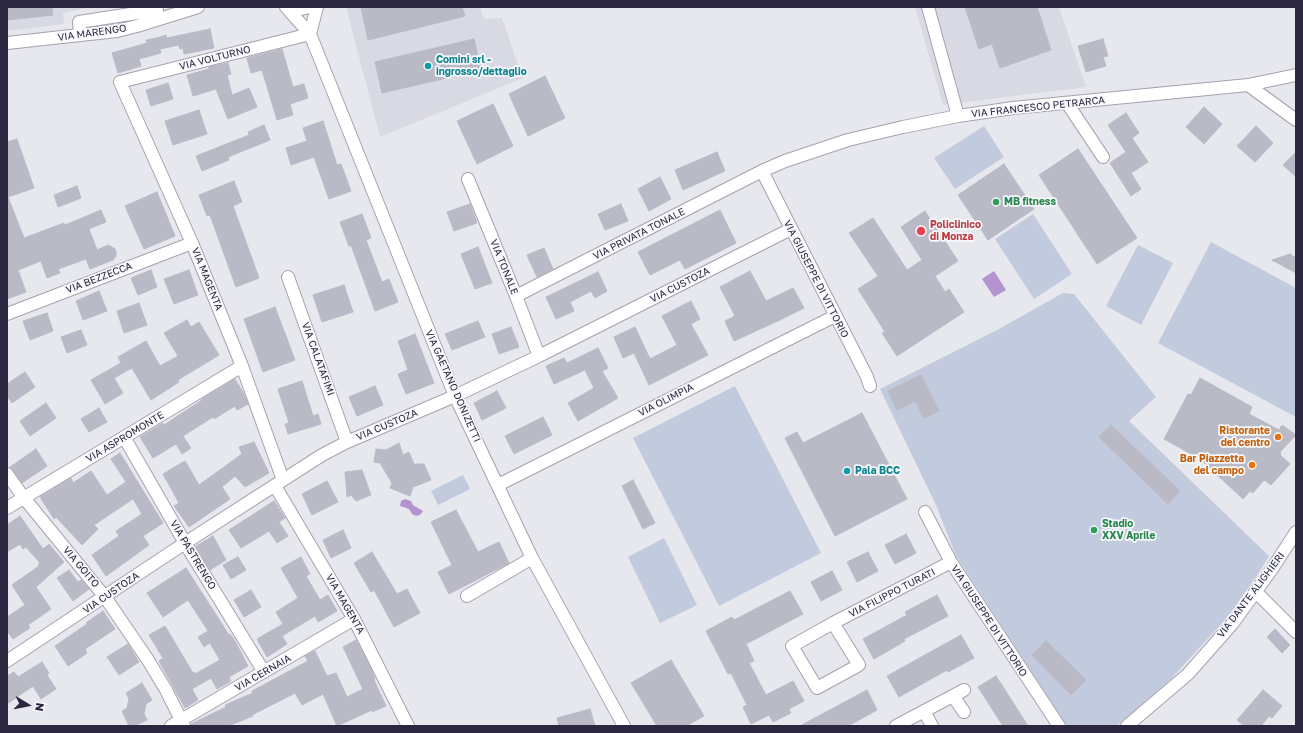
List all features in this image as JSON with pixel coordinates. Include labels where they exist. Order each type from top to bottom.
[{"type":"street","name":"VIA MARENGO","points":[[7,43],[117,31],[157,12],[198,7]]},
{"type":"street","points":[[286,7],[297,10],[309,7]]},
{"type":"street","name":"VIA GAETANO DONIZETTI","points":[[286,7],[310,34],[455,396],[532,558],[624,726]]},
{"type":"street","points":[[310,34],[317,7]]},
{"type":"street","points":[[928,7],[958,116]]},
{"type":"street","name":"VIA VOLTURNO","points":[[120,82],[310,34]]},
{"type":"street","name":"VIA FRANCESCO PETRARCA","points":[[762,171],[792,158],[848,140],[958,116],[1013,108],[1248,85],[1296,75]]},
{"type":"street","name":"VIA MAGENTA","points":[[120,82],[192,243],[242,366],[279,483],[354,619],[408,726]]},
{"type":"street","points":[[1248,85],[1296,120]]},
{"type":"street","points":[[1067,103],[1103,157]]},
{"type":"street","name":"VIA GIUSEPPE DI VITTORIO","points":[[762,171],[790,229],[867,377],[870,386]]},
{"type":"street","name":"VIA PRIVATA TONALE","points":[[516,296],[762,171]]},
{"type":"street","name":"VIA TONALE","points":[[468,179],[539,356]]},
{"type":"street","name":"VIA CUSTOZA","points":[[7,661],[322,455],[348,442],[455,396],[539,356],[790,229]]},
{"type":"street","name":"VIA BEZZECCA","points":[[7,314],[192,243]]},
{"type":"street","name":"VIA CALATAFIMI","points":[[288,277],[348,442]]},
{"type":"street","name":"VIA OLIMPIA","points":[[498,485],[835,316]]},
{"type":"street","name":"VIA ASPROMONTE","points":[[7,508],[242,366]]},
{"type":"street","name":"VIA PASTRENGO","points":[[124,437],[264,672]]},
{"type":"street","name":"VIA GOITO","points":[[7,474],[24,498],[105,597],[148,660],[179,724]]},
{"type":"street","name":"VIA GIUSEPPE DI VITTORIO","points":[[925,512],[951,562],[1059,726]]},
{"type":"street","name":"VIA DANTE ALIGHIERI","points":[[1127,726],[1188,674],[1233,623],[1275,566],[1296,532]]},
{"type":"street","points":[[467,596],[532,558]]},
{"type":"street","name":"VIA FILIPPO TURATI","points":[[834,623],[859,665],[817,688],[792,646],[834,623],[951,562]]},
{"type":"street","points":[[1256,592],[1296,632]]},
{"type":"street","name":"VIA CERNAIA","points":[[179,724],[354,619]]},
{"type":"street","points":[[896,726],[964,690]]},
{"type":"street","points":[[953,696],[964,712]]},
{"type":"street","points":[[924,711],[932,726]]},
{"type":"shaded area","points":[[7,7],[92,7],[63,13],[64,24],[7,31]]},
{"type":"shaded area","points":[[346,7],[480,7],[484,19],[502,18],[523,78],[380,137]]},
{"type":"shaded area","points":[[915,7],[1059,7],[1086,87],[943,105]]},
{"type":"shaded area","points":[[984,126],[1004,157],[955,189],[934,158]]},
{"type":"shaded area","points":[[1033,214],[1072,274],[1034,299],[995,239]]},
{"type":"shaded area","points":[[1211,242],[1296,288],[1296,417],[1158,343]]},
{"type":"shaded area","points":[[1138,245],[1173,263],[1141,325],[1106,306]]},
{"type":"shaded area","points":[[994,271],[1006,290],[994,297],[982,279]]},
{"type":"shaded area","name":"Stadio XXV Aprile","points":[[1063,293],[1074,294],[1156,397],[1129,421],[1269,556],[1258,574],[1224,621],[1170,680],[1117,726],[1067,726],[956,556],[936,505],[880,389],[999,329]]},
{"type":"shaded area","points":[[735,386],[821,553],[719,606],[633,438]]},
{"type":"shaded area","points":[[463,475],[470,489],[438,505],[431,491]]},
{"type":"shaded area","points":[[405,499],[411,501],[413,505],[423,511],[420,515],[416,516],[412,514],[409,509],[400,506],[401,501]]},
{"type":"shaded area","points":[[664,538],[697,605],[660,623],[628,557]]},
{"type":"building","points":[[7,7],[52,7],[53,15],[7,20]]},
{"type":"building","points":[[361,7],[462,7],[465,16],[368,40]]},
{"type":"building","points":[[965,7],[1037,7],[1051,50],[1000,68],[992,44],[979,49]]},
{"type":"building","points":[[210,29],[214,48],[184,54],[183,48],[180,49],[179,45],[160,49],[161,53],[139,59],[141,66],[118,73],[112,53],[147,43],[146,40],[166,35],[167,38]]},
{"type":"building","name":"Comini srl - ingrosso/dettaglio","points":[[474,39],[481,70],[382,93],[375,62]]},
{"type":"building","points":[[1103,39],[1108,56],[1103,57],[1106,66],[1086,72],[1078,46]]},
{"type":"building","points":[[282,49],[293,87],[304,84],[308,98],[290,104],[293,115],[277,120],[262,70],[251,73],[247,58]]},
{"type":"building","points":[[228,63],[231,74],[227,75],[232,95],[249,88],[257,107],[228,119],[216,89],[193,96],[187,75],[209,69],[209,67]]},
{"type":"building","points":[[545,76],[565,118],[528,136],[509,94]]},
{"type":"building","points":[[168,83],[173,99],[151,106],[146,90]]},
{"type":"building","points":[[493,104],[513,146],[477,164],[457,121]]},
{"type":"building","points":[[1204,107],[1222,124],[1204,144],[1186,127]]},
{"type":"building","points":[[199,110],[207,134],[173,145],[165,121]]},
{"type":"building","points":[[1126,113],[1139,133],[1132,138],[1148,162],[1131,173],[1141,189],[1131,196],[1110,163],[1126,152],[1108,125]]},
{"type":"building","points":[[323,121],[337,165],[341,164],[351,191],[329,199],[314,157],[291,165],[286,148],[307,141],[303,128]]},
{"type":"building","points":[[264,125],[270,140],[228,157],[229,160],[202,171],[196,156],[249,135],[248,132]]},
{"type":"building","points":[[1256,126],[1273,143],[1255,162],[1237,146]]},
{"type":"building","points":[[17,139],[34,188],[8,197],[24,238],[64,223],[65,225],[101,210],[106,222],[89,229],[97,250],[108,245],[114,248],[116,251],[116,256],[113,260],[90,269],[86,259],[58,269],[60,273],[47,278],[41,261],[18,270],[26,292],[7,299],[7,142]]},
{"type":"building","points":[[1078,149],[1137,238],[1097,264],[1039,175]]},
{"type":"building","points":[[717,152],[725,171],[683,190],[675,170]]},
{"type":"building","points":[[1296,152],[1296,177],[1283,165]]},
{"type":"building","name":"MB fitness","points":[[1004,164],[1034,209],[988,240],[958,195]]},
{"type":"building","points":[[660,177],[671,199],[649,211],[638,189]]},
{"type":"building","points":[[234,181],[242,202],[233,206],[259,278],[236,287],[210,215],[207,216],[199,195]]},
{"type":"building","points":[[77,186],[81,198],[58,207],[54,195]]},
{"type":"building","points":[[157,192],[175,236],[144,249],[125,206]]},
{"type":"building","points":[[470,204],[477,223],[454,231],[447,212]]},
{"type":"building","points":[[621,204],[628,221],[605,230],[598,214]]},
{"type":"building","points":[[720,210],[736,243],[685,269],[680,260],[650,275],[638,252]]},
{"type":"building","points":[[925,211],[958,261],[935,276],[945,292],[949,289],[964,312],[897,356],[882,333],[885,332],[858,289],[878,276],[849,233],[873,218],[907,270],[922,260],[901,227]]},
{"type":"building","points":[[362,214],[371,238],[366,240],[382,282],[389,279],[398,302],[375,311],[351,245],[349,246],[340,222]]},
{"type":"building","points":[[478,247],[492,283],[475,289],[461,254]]},
{"type":"building","points":[[544,248],[553,269],[537,277],[527,255]]},
{"type":"building","points":[[1290,254],[1296,258],[1296,273],[1272,260]]},
{"type":"building","points":[[151,270],[157,287],[138,295],[131,278]]},
{"type":"building","points":[[189,270],[198,295],[174,304],[164,279]]},
{"type":"building","points":[[750,271],[766,301],[793,288],[804,308],[734,341],[725,321],[735,316],[720,287]]},
{"type":"building","points":[[598,272],[607,291],[595,298],[591,291],[570,302],[574,311],[556,319],[546,297]]},
{"type":"building","points":[[344,285],[353,312],[322,322],[313,295]]},
{"type":"building","points":[[99,291],[107,311],[83,320],[76,301]]},
{"type":"building","points":[[691,301],[700,319],[691,324],[708,355],[649,385],[634,353],[623,358],[614,337],[635,327],[650,359],[677,345],[662,316]]},
{"type":"building","points":[[139,303],[147,325],[124,333],[117,311]]},
{"type":"building","points":[[275,307],[295,360],[263,372],[244,319]]},
{"type":"building","points":[[47,313],[53,331],[30,340],[23,321]]},
{"type":"building","points":[[187,320],[191,327],[199,322],[219,355],[178,380],[179,382],[151,400],[132,368],[114,378],[123,393],[105,404],[91,380],[121,363],[118,357],[146,341],[160,366],[178,356],[164,333]]},
{"type":"building","points":[[478,321],[485,337],[452,350],[445,334]]},
{"type":"building","points":[[511,327],[519,347],[499,354],[492,334]]},
{"type":"building","points":[[81,330],[87,345],[67,353],[61,337]]},
{"type":"building","points":[[415,334],[434,383],[406,394],[398,374],[408,370],[398,341]]},
{"type":"building","points":[[598,348],[608,368],[602,371],[618,398],[578,421],[568,403],[594,388],[585,370],[554,384],[546,366],[564,358],[567,363]]},
{"type":"building","points":[[25,372],[35,387],[12,403],[7,396],[7,384]]},
{"type":"building","points":[[921,375],[939,411],[924,418],[915,401],[897,410],[888,391]]},
{"type":"building","points":[[1200,378],[1252,407],[1249,414],[1279,430],[1282,425],[1296,435],[1280,452],[1280,455],[1290,464],[1271,485],[1264,480],[1253,493],[1250,491],[1243,499],[1200,459],[1164,439],[1188,394],[1191,395]]},
{"type":"building","points":[[235,379],[248,404],[237,410],[235,406],[214,419],[213,417],[183,436],[191,448],[182,454],[176,444],[153,458],[140,437],[163,423],[164,425]]},
{"type":"building","points":[[302,381],[313,416],[318,414],[321,424],[288,434],[285,424],[289,423],[278,389]]},
{"type":"building","points":[[375,386],[383,405],[357,416],[349,397]]},
{"type":"building","points":[[497,391],[506,408],[482,420],[474,403]]},
{"type":"building","points":[[46,403],[56,418],[30,436],[20,421]]},
{"type":"building","points":[[99,408],[107,422],[89,432],[81,419]]},
{"type":"building","name":"Pala BCC","points":[[862,413],[907,499],[835,536],[785,438],[797,432],[803,443]]},
{"type":"building","points":[[543,417],[552,435],[514,454],[505,436]]},
{"type":"building","points":[[1111,425],[1180,491],[1168,504],[1099,437]]},
{"type":"building","points":[[254,442],[269,473],[245,487],[235,476],[222,487],[230,499],[189,527],[174,506],[179,503],[163,474],[185,461],[199,485],[242,454],[239,447]]},
{"type":"building","points":[[399,443],[403,455],[409,452],[414,464],[424,464],[431,480],[413,487],[410,496],[390,488],[392,483],[380,463],[374,462],[376,449],[386,450]]},
{"type":"building","points":[[36,449],[47,466],[22,483],[10,467]]},
{"type":"building","points":[[120,453],[163,523],[143,536],[149,545],[106,576],[92,555],[119,536],[116,531],[142,514],[133,499],[94,525],[98,529],[82,545],[56,517],[54,519],[40,497],[71,478],[73,483],[91,471],[107,495],[126,482],[111,459]]},
{"type":"building","points":[[362,470],[371,495],[356,501],[351,495],[347,497],[345,472]]},
{"type":"building","points":[[633,480],[655,523],[643,529],[622,486]]},
{"type":"building","points":[[327,481],[338,502],[312,515],[302,494]]},
{"type":"building","points":[[274,501],[285,518],[279,522],[288,536],[277,543],[269,531],[241,548],[229,530]]},
{"type":"building","points":[[456,510],[478,552],[499,542],[509,563],[449,594],[438,572],[452,565],[431,522]]},
{"type":"building","points":[[20,516],[43,549],[49,544],[64,562],[36,587],[51,609],[28,625],[30,628],[13,639],[7,631],[7,617],[25,605],[12,585],[39,566],[38,565],[40,563],[26,547],[23,549],[20,544],[7,552],[7,525]]},
{"type":"building","points":[[343,530],[351,548],[331,558],[323,540]]},
{"type":"building","points":[[906,534],[916,553],[895,564],[885,545]]},
{"type":"building","points":[[213,536],[226,560],[210,570],[196,546]]},
{"type":"building","points":[[372,552],[397,594],[407,589],[420,613],[394,627],[374,590],[371,592],[354,563]]},
{"type":"building","points":[[868,552],[878,571],[857,582],[847,562]]},
{"type":"building","points":[[238,557],[246,570],[231,579],[223,565]]},
{"type":"building","points":[[301,557],[310,574],[306,576],[320,600],[328,595],[337,611],[318,622],[315,616],[282,636],[287,644],[267,657],[257,639],[283,624],[276,612],[298,598],[281,568]]},
{"type":"building","points":[[186,568],[229,635],[230,634],[235,641],[248,666],[229,677],[231,681],[217,689],[211,678],[192,689],[198,700],[185,708],[159,661],[163,658],[149,635],[165,626],[195,674],[220,660],[210,643],[204,647],[198,637],[208,631],[188,600],[163,617],[147,593]]},
{"type":"building","points":[[69,570],[78,582],[81,580],[89,589],[73,601],[57,578]]},
{"type":"building","points":[[832,571],[842,590],[821,601],[811,582]]},
{"type":"building","points":[[251,590],[261,607],[244,617],[234,600]]},
{"type":"building","points":[[790,591],[803,614],[746,644],[754,661],[749,663],[766,695],[793,681],[804,701],[789,709],[791,713],[773,722],[769,715],[751,724],[743,707],[747,705],[731,673],[728,674],[706,631],[732,617],[734,620]]},
{"type":"building","points":[[937,595],[948,616],[904,639],[905,641],[874,659],[863,639],[907,615],[905,612]]},
{"type":"building","points":[[103,611],[115,629],[85,649],[87,653],[68,666],[55,646]]},
{"type":"building","points":[[1275,629],[1290,645],[1282,653],[1267,637]]},
{"type":"building","points":[[961,635],[974,658],[948,672],[947,670],[899,697],[887,676]]},
{"type":"building","points":[[356,640],[370,667],[375,679],[374,680],[386,706],[372,712],[372,710],[337,726],[323,694],[302,705],[295,693],[252,715],[253,716],[228,726],[191,726],[191,724],[226,707],[225,705],[253,693],[252,691],[308,661],[305,656],[315,651],[327,676],[336,673],[347,697],[363,689],[343,647]]},
{"type":"building","points":[[1046,641],[1086,680],[1071,695],[1032,655]]},
{"type":"building","points":[[128,644],[139,662],[119,675],[107,657]]},
{"type":"building","points":[[671,660],[704,716],[686,726],[657,726],[631,683]]},
{"type":"building","points":[[42,662],[49,673],[47,675],[56,689],[41,699],[33,686],[7,704],[7,676],[14,672],[18,677]]},
{"type":"building","points":[[996,676],[1028,726],[1003,726],[978,687]]},
{"type":"building","points":[[142,683],[152,700],[146,704],[144,714],[147,720],[134,726],[129,726],[122,711],[127,708],[129,699],[126,693]]},
{"type":"building","points":[[867,690],[877,710],[848,726],[800,726]]},
{"type":"building","points":[[1263,690],[1282,706],[1272,718],[1269,716],[1261,726],[1244,726],[1237,720]]},
{"type":"building","points":[[590,709],[595,726],[559,726],[557,718]]},
{"type":"place","name":"Comini srl - ingrosso/dettaglio","points":[[428,66]]},
{"type":"place","name":"MB fitness","points":[[996,202]]},
{"type":"place","name":"Policlinico di Monza","points":[[921,231]]},
{"type":"place","name":"Ristorante del centro","points":[[1278,437]]},
{"type":"place","name":"Bar Piazzetta del campo","points":[[1252,465]]},
{"type":"place","name":"Pala BCC","points":[[847,471]]},
{"type":"place","name":"Stadio XXV Aprile","points":[[1094,530]]}]
